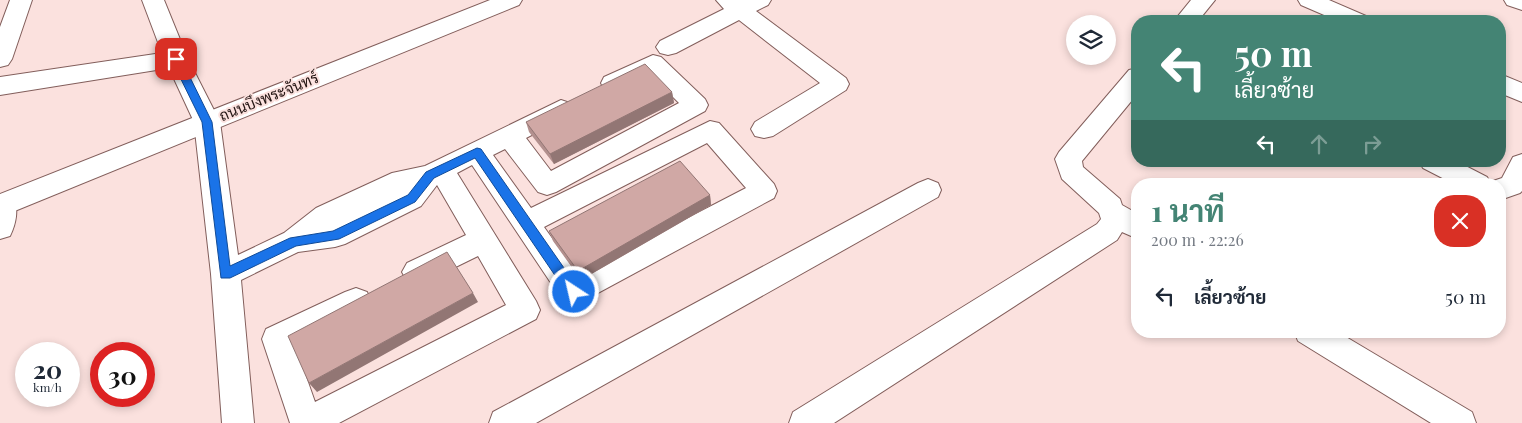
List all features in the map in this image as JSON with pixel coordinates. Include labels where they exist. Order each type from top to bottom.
[{"type":"street","points":[[0,58],[22,0]]},
{"type":"street","points":[[153,0],[176,59],[207,122],[226,274],[238,423]]},
{"type":"street","name":"ถนนบึงพระจันทร์","points":[[1,213],[207,122],[511,0]]},
{"type":"street","points":[[1190,15],[1204,0]]},
{"type":"street","points":[[1309,0],[1344,15]]},
{"type":"street","points":[[1515,0],[1522,3]]},
{"type":"street","points":[[668,47],[743,3],[837,84],[764,129]]},
{"type":"street","points":[[0,86],[176,59]]},
{"type":"street","points":[[226,274],[294,241],[335,236],[412,198],[435,172],[477,152],[509,135],[653,63],[696,106],[547,185],[509,135]]},
{"type":"street","points":[[805,423],[1107,232],[1115,220],[1110,207],[1071,172],[1068,159],[1131,84]]},
{"type":"street","points":[[1506,86],[1522,93]]},
{"type":"street","points":[[477,152],[526,223],[574,292],[764,191],[710,130],[526,223]]},
{"type":"street","points":[[1506,187],[1511,186],[1522,164]]},
{"type":"street","points":[[1444,167],[1466,178]]},
{"type":"street","points":[[435,172],[465,210],[483,240],[525,310],[306,423],[277,339],[483,240]]},
{"type":"street","points":[[505,423],[928,190]]},
{"type":"street","points":[[465,210],[504,191]]},
{"type":"street","points":[[1112,212],[1131,224]]},
{"type":"street","points":[[1320,338],[1460,423]]},
{"type":"building","points":[[645,64],[672,92],[550,154],[526,122]]},
{"type":"building","points":[[680,161],[710,195],[578,271],[549,231]]},
{"type":"building","points":[[447,252],[473,293],[309,383],[288,336]]},
{"type":"route","points":[[176,59],[207,122],[226,274],[294,241],[335,236],[412,198],[430,175],[477,152],[574,292]]}]
